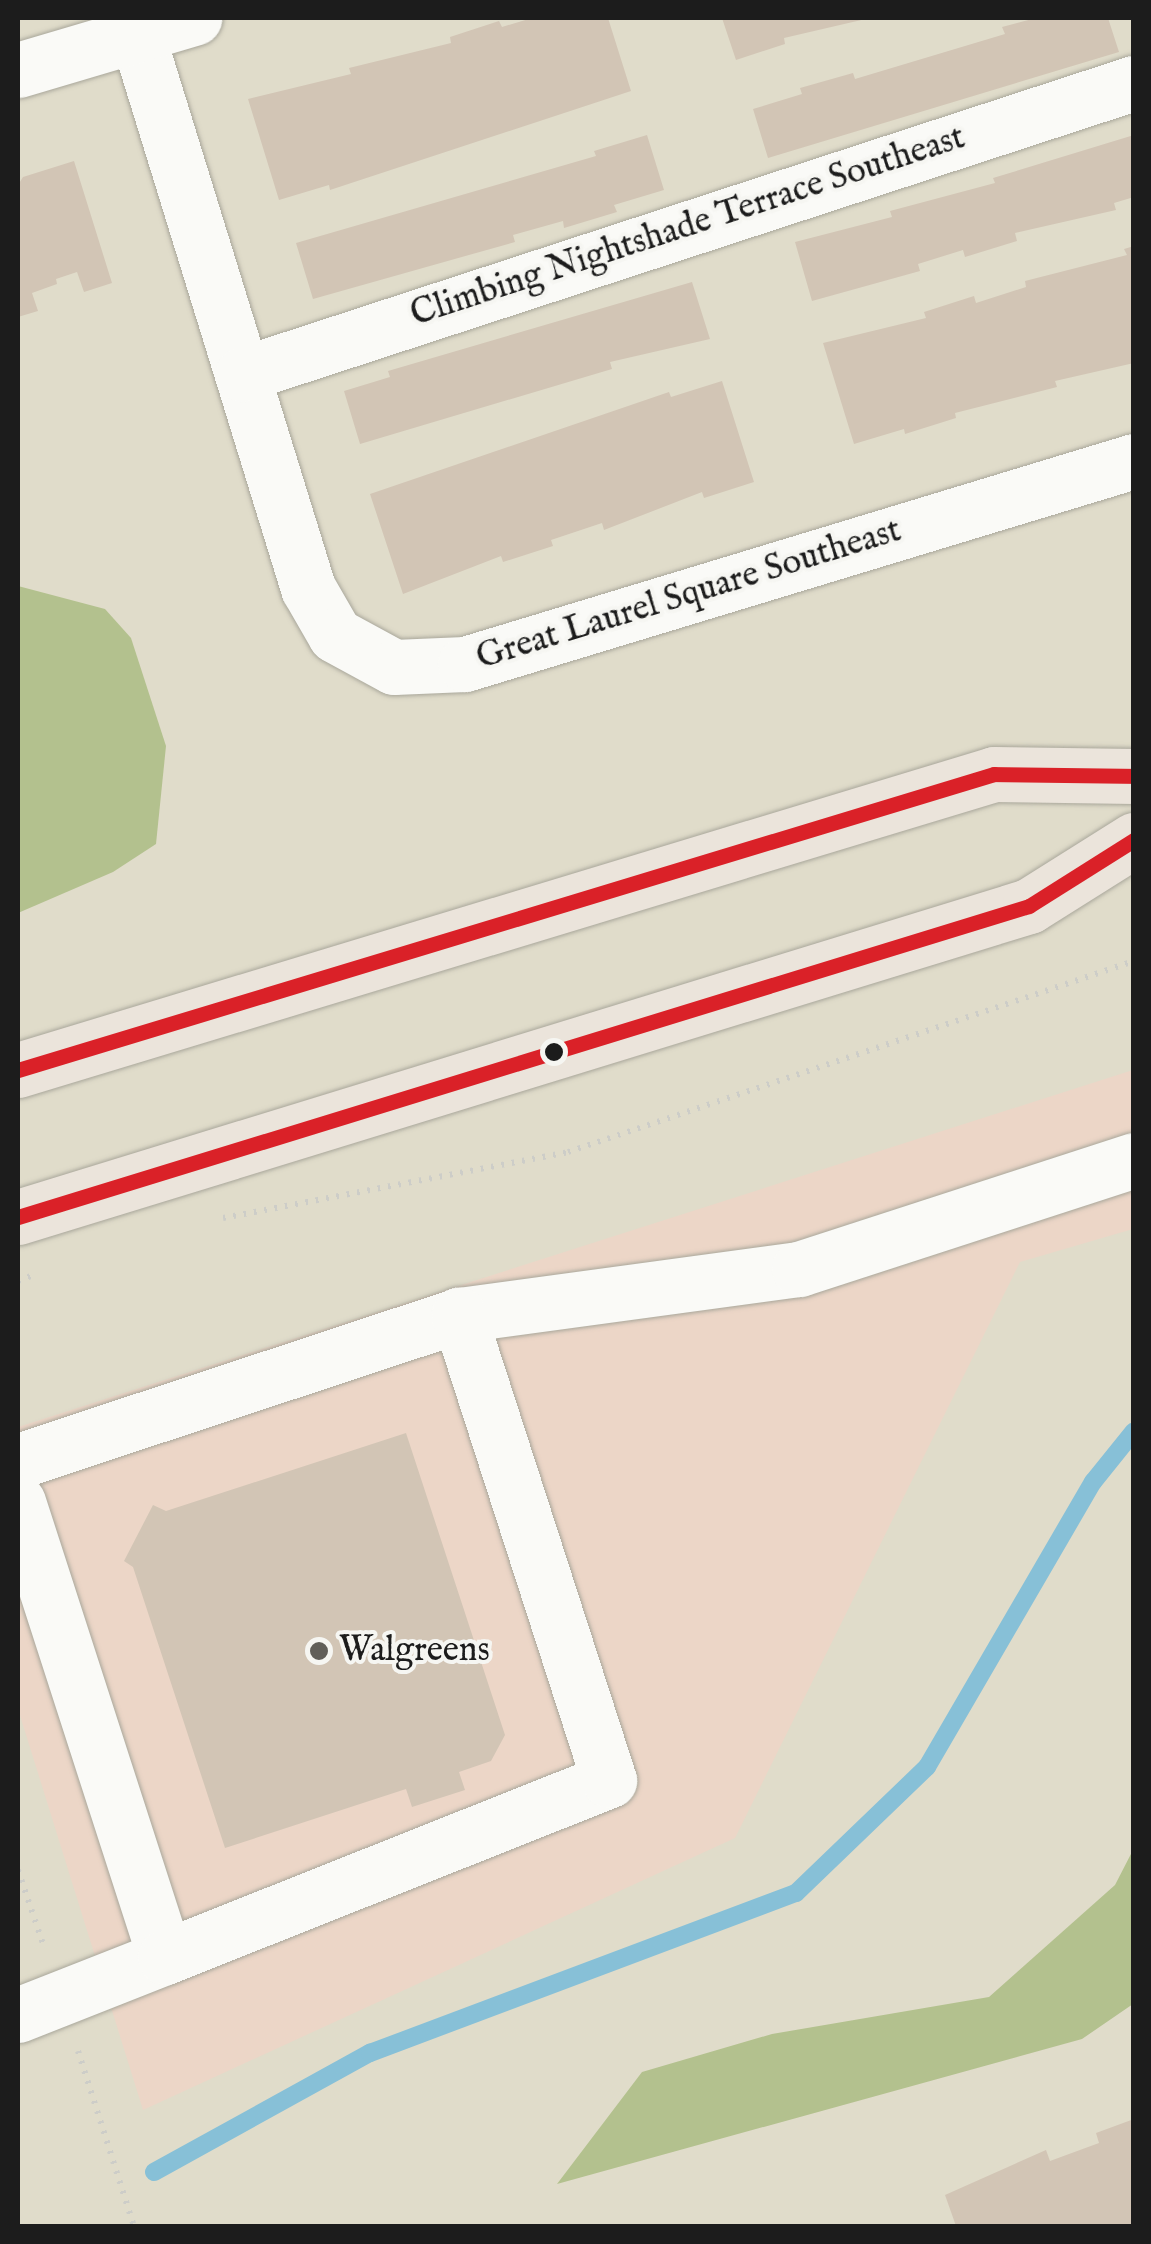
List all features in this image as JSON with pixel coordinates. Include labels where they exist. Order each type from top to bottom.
[{"type":"main road","points":[[18,1070],[994,774],[1134,776]]},
{"type":"main road","points":[[18,1217],[1028,906],[1134,840]]},
{"type":"street","points":[[18,70],[135,27],[194,18]]},
{"type":"street","name":"Great Laurel Square Southeast","points":[[135,27],[308,588],[335,635],[394,666],[465,664],[1134,462]]},
{"type":"street","name":"Climbing Nightshade Terrace Southeast","points":[[243,374],[1134,83]]},
{"type":"street","points":[[18,1462],[460,1315],[799,1268],[1134,1160]]},
{"type":"street","points":[[18,2015],[608,1780],[460,1315]]},
{"type":"street","points":[[18,1502],[165,1957]]},
{"type":"path","points":[[215,1220],[568,1152],[1134,961]]},
{"type":"path","points":[[18,1281],[53,1270]]},
{"type":"shaded area","points":[[1133,1070],[1133,1229],[1020,1262],[735,1838],[143,2110],[18,1709],[18,1427]]},
{"type":"green space","points":[[18,586],[105,609],[131,638],[166,746],[156,844],[113,872],[18,913]]},
{"type":"green space","points":[[1133,1850],[1133,2004],[1082,2039],[557,2184],[642,2072],[772,2034],[989,1997],[1115,1885]]},
{"type":"building","points":[[532,18],[608,18],[631,91],[330,190],[329,185],[279,200],[248,99],[351,74],[349,68],[451,43],[450,37],[499,21],[502,27]]},
{"type":"building","points":[[722,18],[870,18],[784,38],[785,44],[736,60]]},
{"type":"building","points":[[1036,18],[1108,18],[1119,52],[768,158],[753,109],[802,94],[800,88],[853,73],[855,79],[1005,34],[1002,27]]},
{"type":"building","points":[[647,135],[664,190],[614,205],[617,212],[564,228],[563,221],[513,235],[515,242],[313,299],[296,243],[596,156],[594,151]]},
{"type":"building","points":[[1134,135],[1134,197],[1114,203],[1116,210],[1015,233],[1017,241],[965,257],[963,250],[918,264],[920,271],[812,301],[795,242],[892,217],[890,211],[995,183],[993,178]]},
{"type":"building","points":[[74,161],[112,283],[84,292],[77,272],[56,279],[57,284],[32,293],[38,311],[18,317],[18,185],[23,177]]},
{"type":"building","points":[[1134,246],[1134,363],[1055,381],[1057,387],[955,413],[956,418],[905,434],[904,429],[854,444],[823,343],[926,318],[924,312],[974,296],[976,303],[1026,287],[1025,281],[1127,255],[1124,249]]},
{"type":"building","points":[[692,282],[710,339],[610,362],[612,369],[360,444],[344,391],[390,377],[388,371]]},
{"type":"building","points":[[722,381],[754,482],[704,498],[702,492],[604,530],[602,523],[551,540],[553,546],[503,562],[501,556],[403,594],[370,494],[669,392],[671,397]]},
{"type":"building","name":"Walgreens","points":[[406,1433],[505,1735],[491,1761],[459,1772],[465,1790],[412,1807],[406,1789],[225,1848],[133,1567],[124,1561],[153,1505],[166,1511]]},
{"type":"building","points":[[1134,2119],[1134,2226],[956,2226],[945,2195],[1046,2150],[1050,2161],[1099,2143],[1096,2133]]},
{"type":"waterway","points":[[154,2172],[370,2053],[796,1893],[927,1767],[1093,1482],[1134,1431]]},
{"type":"transit line","points":[[18,1070],[994,774],[1134,776]]},
{"type":"transit line","points":[[18,1217],[1029,906],[1134,840]]},
{"type":"place","name":"Walgreens","points":[[319,1651]]}]
